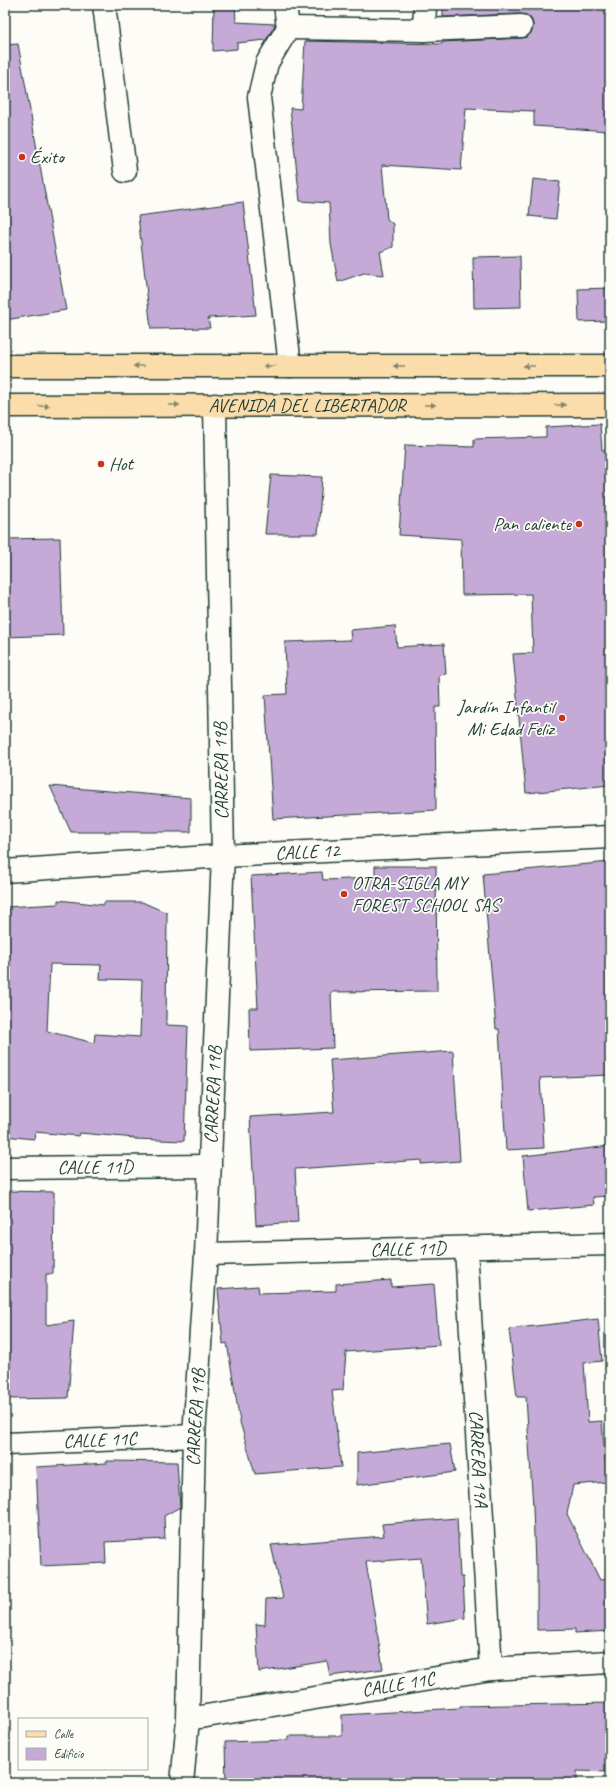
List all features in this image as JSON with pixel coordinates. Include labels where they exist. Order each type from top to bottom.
[{"type":"main road","name":"AVENIDA DEL LIBERTADOR","points":[[5,366],[610,366]]},
{"type":"main road","name":"AVENIDA DEL LIBERTADOR","points":[[5,406],[610,405]]},
{"type":"street","points":[[104,5],[125,171]]},
{"type":"street","points":[[285,5],[288,28],[267,62],[259,97],[290,366]]},
{"type":"street","points":[[424,30],[425,5]]},
{"type":"street","points":[[288,28],[424,30],[521,26]]},
{"type":"street","name":"CARRERA 19B","points":[[182,1783],[188,1719],[194,1436],[206,1254],[223,856],[215,405]]},
{"type":"street","name":"CALLE 12","points":[[5,871],[223,856],[610,837]]},
{"type":"street","name":"CALLE 11D","points":[[5,1168],[210,1166]]},
{"type":"street","name":"CALLE 11D","points":[[206,1254],[610,1244]]},
{"type":"street","name":"CARRERA 19A","points":[[466,1248],[491,1670]]},
{"type":"street","name":"CALLE 11C","points":[[5,1444],[194,1436]]},
{"type":"street","name":"CALLE 11C","points":[[188,1719],[491,1670],[610,1662]]},
{"type":"building","points":[[214,5],[235,5],[236,22],[275,25],[266,40],[237,43],[237,49],[213,51]]},
{"type":"building","points":[[443,5],[610,5],[610,131],[534,126],[534,111],[466,108],[461,170],[382,165],[387,219],[393,224],[393,247],[380,252],[384,275],[364,273],[338,282],[331,244],[329,203],[300,201],[290,108],[301,109],[305,41],[442,44],[442,42],[522,38],[528,36],[532,31],[532,20],[526,15],[443,17]]},
{"type":"building","name":"Éxito","points":[[18,44],[66,310],[5,320],[5,45]]},
{"type":"building","points":[[533,179],[560,182],[556,219],[529,216]]},
{"type":"building","points":[[243,202],[256,315],[208,318],[210,328],[151,329],[138,216]]},
{"type":"building","points":[[520,256],[521,307],[474,308],[473,257]]},
{"type":"building","points":[[610,288],[610,321],[579,322],[578,289]]},
{"type":"building","points":[[600,424],[602,450],[610,450],[610,785],[526,793],[513,654],[533,653],[531,594],[462,595],[461,539],[399,535],[405,445],[474,447],[474,439],[546,437],[546,427]]},
{"type":"building","points":[[271,475],[322,477],[318,534],[265,534]]},
{"type":"building","points":[[60,538],[63,635],[5,637],[5,539]]},
{"type":"building","points":[[395,626],[397,647],[444,644],[446,674],[439,675],[440,707],[435,707],[436,810],[273,819],[265,695],[287,694],[285,642],[351,640],[350,630]]},
{"type":"building","points":[[50,786],[191,798],[191,832],[71,832]]},
{"type":"building","points":[[610,862],[610,1075],[540,1078],[544,1148],[506,1150],[499,1029],[496,1029],[483,874]]},
{"type":"building","points":[[375,866],[436,866],[437,991],[331,992],[333,1048],[250,1051],[249,1008],[258,1008],[251,876],[322,872],[323,880],[375,878]]},
{"type":"building","points":[[58,900],[104,905],[104,902],[142,902],[167,913],[166,1025],[188,1026],[184,1141],[135,1139],[80,1133],[79,1136],[35,1132],[34,1139],[5,1136],[5,907],[58,904]],"holes":[[[50,964],[101,965],[100,979],[142,980],[140,1037],[95,1034],[94,1043],[47,1031]]]},
{"type":"building","points":[[453,1051],[460,1161],[421,1164],[421,1160],[295,1169],[298,1222],[256,1225],[250,1117],[334,1112],[330,1060]]},
{"type":"building","points":[[610,1146],[610,1196],[593,1197],[594,1205],[528,1211],[523,1156]]},
{"type":"building","points":[[5,1191],[54,1192],[53,1274],[46,1274],[46,1325],[74,1321],[68,1398],[5,1399]]},
{"type":"building","points":[[391,1280],[391,1287],[434,1284],[439,1345],[346,1352],[343,1390],[332,1391],[341,1467],[255,1474],[240,1422],[227,1343],[223,1344],[218,1289],[258,1286],[259,1293],[336,1291],[336,1284]]},
{"type":"building","points":[[598,1319],[602,1361],[584,1363],[588,1422],[602,1421],[607,1482],[573,1485],[567,1514],[600,1580],[610,1579],[610,1631],[575,1633],[575,1629],[537,1630],[537,1565],[535,1565],[526,1397],[517,1397],[509,1329]]},
{"type":"building","points":[[450,1444],[455,1472],[357,1485],[357,1453]]},
{"type":"building","points":[[107,1461],[177,1462],[180,1507],[164,1516],[165,1539],[105,1542],[106,1563],[41,1566],[36,1467],[107,1463]]},
{"type":"building","points":[[457,1518],[460,1577],[463,1577],[465,1618],[427,1624],[421,1558],[366,1562],[383,1669],[330,1676],[327,1661],[259,1672],[256,1624],[265,1625],[266,1599],[283,1598],[271,1545],[384,1536],[382,1524]]},
{"type":"building","points":[[610,1703],[610,1772],[577,1771],[577,1783],[226,1783],[225,1742],[289,1740],[289,1736],[342,1736],[342,1715],[460,1708],[460,1706]]},
{"type":"place","name":"Éxito","points":[[22,157]]},
{"type":"place","name":"Hot","points":[[101,464]]},
{"type":"place","name":"Pan caliente","points":[[579,524]]},
{"type":"place","name":"Jardín Infantil Mi Edad Feliz","points":[[562,718]]},
{"type":"place","name":"OTRA-SIGLA MY FOREST SCHOOL SAS","points":[[344,894]]}]
